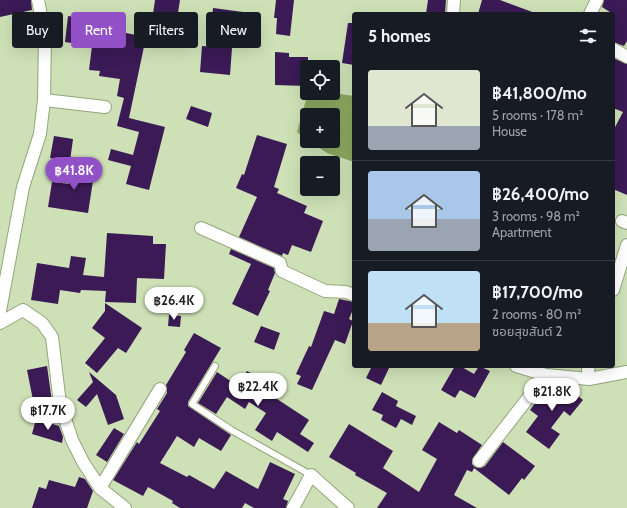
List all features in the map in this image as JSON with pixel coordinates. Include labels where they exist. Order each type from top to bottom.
[{"type":"street","points":[[0,311],[23,187],[40,134],[44,100],[45,36],[38,0]]},
{"type":"street","points":[[453,12],[454,0]]},
{"type":"street","points":[[591,12],[597,0]]},
{"type":"street","points":[[615,50],[627,57]]},
{"type":"street","points":[[44,100],[105,107]]},
{"type":"street","points":[[202,228],[280,262],[282,272],[325,291],[346,292],[352,294]]},
{"type":"street","points":[[615,284],[627,245]]},
{"type":"street","points":[[0,324],[23,310],[42,323],[52,337],[60,404],[72,440],[83,462],[100,488],[124,508]]},
{"type":"street","points":[[523,368],[546,375],[589,379],[627,372]]},
{"type":"street","points":[[479,461],[546,375]]},
{"type":"street","points":[[100,488],[160,389]]},
{"type":"street","points":[[293,508],[311,475],[348,508]]},
{"type":"lane","points":[[215,366],[192,404],[233,432],[311,475]]},
{"type":"green space","points":[[340,94],[352,96],[352,161],[340,157],[340,156],[327,153],[320,148],[340,148],[340,108],[304,108],[306,100],[340,100]]},
{"type":"green space","points":[[300,121],[300,134],[297,132]]},
{"type":"building","points":[[0,0],[31,0],[32,10],[12,12],[12,14],[0,17]]},
{"type":"building","points":[[155,0],[180,0],[178,12],[153,12]]},
{"type":"building","points":[[276,0],[294,0],[290,36],[276,34],[277,18],[274,18]]},
{"type":"building","points":[[428,0],[446,0],[445,12],[426,12]]},
{"type":"building","points":[[482,0],[500,0],[532,12],[479,12]]},
{"type":"building","points":[[604,0],[627,0],[627,41],[624,46],[615,43],[615,12],[610,12],[602,7]]},
{"type":"building","points":[[213,8],[243,12],[213,12]]},
{"type":"building","points":[[68,16],[71,16],[71,43],[65,42]]},
{"type":"building","points":[[348,23],[352,23],[352,65],[342,63]]},
{"type":"building","points":[[126,33],[134,35],[134,48],[144,48],[129,118],[165,127],[149,190],[126,184],[131,166],[108,160],[111,149],[133,155],[139,132],[117,126],[124,98],[117,96],[120,79],[99,76],[100,71],[89,70],[92,48],[126,48]]},
{"type":"building","points":[[202,46],[206,46],[206,48],[232,48],[230,75],[200,72]]},
{"type":"building","points":[[275,52],[289,53],[289,57],[308,57],[308,60],[300,60],[300,86],[275,85]]},
{"type":"building","points":[[615,59],[627,64],[627,195],[615,190],[615,127],[623,112],[615,109]]},
{"type":"building","points":[[191,106],[212,113],[208,127],[186,119]]},
{"type":"building","points":[[257,135],[287,144],[274,187],[279,189],[277,193],[307,206],[304,213],[323,221],[311,252],[292,245],[288,255],[283,253],[282,256],[239,237],[257,197],[236,188],[242,174],[244,175]]},
{"type":"building","points":[[54,136],[73,139],[70,161],[50,158]]},
{"type":"building","points":[[72,164],[95,168],[88,213],[48,207],[52,182],[69,184]]},
{"type":"building","points":[[107,233],[153,236],[153,244],[166,244],[164,279],[137,278],[136,303],[105,302],[106,291],[81,290],[80,293],[60,290],[58,304],[31,300],[37,263],[69,268],[71,256],[86,258],[83,275],[104,277]]},
{"type":"building","points":[[231,249],[274,268],[275,273],[268,290],[270,291],[258,316],[232,304],[251,264],[229,254]]},
{"type":"building","points":[[339,299],[352,302],[352,312],[349,319],[352,320],[352,324],[345,344],[335,340],[312,390],[297,384],[301,376],[296,374],[309,346],[311,347],[324,311],[334,314]]},
{"type":"building","points":[[105,303],[142,328],[126,353],[118,348],[97,373],[85,363],[105,338],[92,328],[105,311]]},
{"type":"building","points":[[169,315],[181,316],[180,327],[168,326]]},
{"type":"building","points":[[261,326],[280,333],[274,350],[254,342]]},
{"type":"building","points":[[194,333],[221,348],[188,402],[188,406],[231,435],[221,451],[199,438],[194,447],[177,436],[160,463],[187,477],[189,475],[214,489],[226,471],[258,489],[270,462],[295,474],[283,499],[288,501],[286,508],[254,508],[245,503],[242,508],[180,508],[172,503],[173,501],[148,487],[143,496],[113,480],[137,442],[139,444],[160,411],[157,409],[167,393],[166,385],[186,352],[184,350]]},
{"type":"building","points":[[47,366],[52,402],[34,405],[27,370]]},
{"type":"building","points":[[371,368],[389,368],[381,385],[366,378]]},
{"type":"building","points":[[454,368],[464,368],[474,374],[478,368],[483,368],[490,371],[475,398],[460,390],[455,398],[441,390]]},
{"type":"building","points":[[247,371],[263,380],[261,384],[276,394],[274,397],[309,420],[300,434],[314,443],[308,452],[277,432],[272,441],[255,430],[266,413],[249,402],[245,409],[227,397],[216,414],[198,403],[217,372],[238,386]]},
{"type":"building","points":[[89,372],[116,395],[124,419],[108,425],[97,394],[86,407],[77,400],[93,382]]},
{"type":"building","points":[[550,383],[563,384],[583,400],[570,416],[564,411],[551,428],[560,434],[549,449],[526,432],[538,416],[530,410]]},
{"type":"building","points":[[382,392],[398,401],[396,406],[416,416],[412,425],[401,419],[396,428],[381,420],[383,415],[372,410]]},
{"type":"building","points":[[36,419],[59,426],[63,437],[62,443],[32,434]]},
{"type":"building","points":[[439,422],[457,433],[459,430],[482,445],[472,460],[472,464],[475,467],[481,468],[485,466],[503,442],[535,466],[524,480],[522,478],[509,495],[474,468],[472,472],[467,470],[454,495],[477,508],[377,508],[387,493],[355,475],[356,473],[329,457],[349,424],[393,451],[383,468],[419,492],[437,459],[422,450]]},
{"type":"building","points":[[114,428],[124,434],[107,462],[96,455]]},
{"type":"building","points":[[79,477],[85,479],[93,491],[87,508],[32,508],[39,487],[46,489],[49,480],[75,487]]}]
